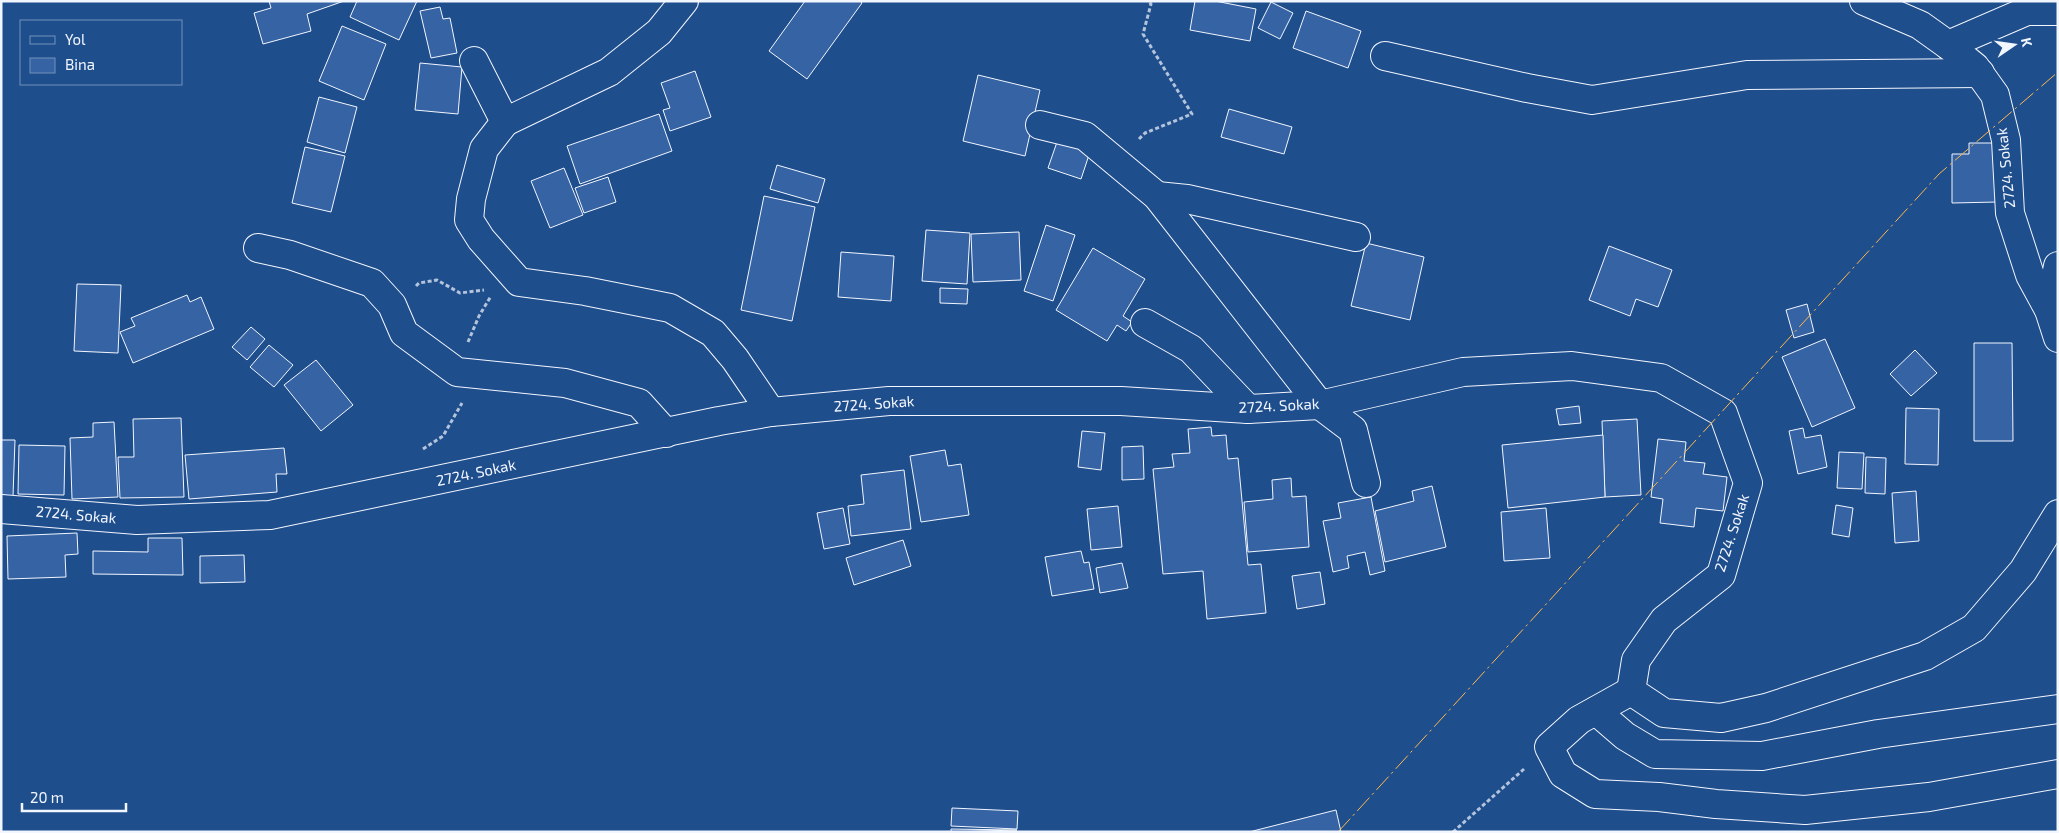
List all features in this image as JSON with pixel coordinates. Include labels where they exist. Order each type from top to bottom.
[{"type":"street","points":[[684,1],[659,32],[609,72],[505,122],[484,149],[471,198],[469,220],[507,285],[585,291],[670,308],[713,333],[735,359],[771,412]]},
{"type":"street","name":"2724. Sokak","points":[[1864,1],[1920,25],[1948,45],[1975,67],[1995,95],[2006,140],[2010,213],[2030,275],[2049,310],[2058,338]]},
{"type":"street","points":[[1948,45],[2027,11],[2055,11]]},
{"type":"street","points":[[1385,56],[1527,88],[1592,100],[1747,75],[1980,73]]},
{"type":"street","points":[[474,61],[505,122]]},
{"type":"street","points":[[1040,125],[1085,136],[1157,196],[1320,405],[1353,430],[1366,483]]},
{"type":"street","points":[[1157,196],[1187,199],[1356,237]]},
{"type":"street","points":[[258,248],[290,254],[372,283],[392,305],[404,333],[457,372],[565,383],[639,403],[666,434]]},
{"type":"street","points":[[2049,310],[2058,266]]},
{"type":"street","points":[[1145,323],[1191,349],[1248,409]]},
{"type":"street","name":"2724. Sokak","points":[[1,509],[137,520],[270,515],[666,434],[719,421],[771,412],[889,401],[1121,401],[1248,409],[1320,405],[1463,372],[1572,366],[1661,378],[1723,413],[1748,483],[1721,575],[1664,620],[1636,660],[1631,691]]},
{"type":"street","points":[[2058,514],[2023,571],[1974,628],[1925,656],[1766,708],[1721,718],[1664,713],[1631,691],[1579,720],[1549,747],[1563,774],[1595,794],[1805,810],[1929,797],[2058,774]]},
{"type":"street","points":[[1596,711],[1625,736],[1656,754],[1762,756],[1878,734],[2058,709]]},
{"type":"path","points":[[1115,161],[1146,133],[1192,114],[1143,34],[1151,4],[1148,1]]},
{"type":"path","points":[[392,305],[419,283],[436,280],[460,293],[507,285]]},
{"type":"path","points":[[422,450],[443,436],[466,397],[457,372],[479,316],[507,285]]},
{"type":"path","points":[[1453,832],[1549,747]]},
{"type":"building","points":[[269,1],[344,1],[307,14],[311,31],[263,44],[254,13],[271,8]]},
{"type":"building","points":[[357,1],[417,1],[399,40],[350,17]]},
{"type":"building","points":[[805,1],[860,1],[862,3],[807,79],[769,51]]},
{"type":"building","points":[[1195,1],[1215,1],[1256,9],[1250,41],[1190,30]]},
{"type":"building","points":[[1271,2],[1293,13],[1280,39],[1258,28]]},
{"type":"building","points":[[440,7],[443,19],[450,18],[457,53],[431,58],[420,11]]},
{"type":"building","points":[[1306,11],[1361,31],[1348,68],[1293,48]]},
{"type":"building","points":[[342,26],[386,44],[364,100],[319,81]]},
{"type":"building","points":[[420,63],[462,67],[458,114],[415,110]]},
{"type":"building","points":[[695,71],[711,117],[670,131],[663,110],[670,108],[661,83]]},
{"type":"building","points":[[978,75],[1040,90],[1025,156],[963,141]]},
{"type":"building","points":[[319,97],[357,107],[345,153],[307,142]]},
{"type":"building","points":[[1229,109],[1292,127],[1284,154],[1221,137]]},
{"type":"building","points":[[659,114],[672,151],[580,184],[567,146]]},
{"type":"building","points":[[1057,142],[1090,152],[1081,179],[1048,168]]},
{"type":"building","points":[[1969,143],[1997,143],[1998,202],[1952,203],[1952,154],[1969,154]]},
{"type":"building","points":[[305,147],[345,156],[331,212],[292,203]]},
{"type":"building","points":[[777,165],[825,179],[818,203],[770,189]]},
{"type":"building","points":[[564,168],[583,215],[550,228],[531,181]]},
{"type":"building","points":[[608,177],[616,202],[584,213],[575,188]]},
{"type":"building","points":[[764,196],[815,207],[792,321],[741,310]]},
{"type":"building","points":[[1046,225],[1075,235],[1053,301],[1024,291]]},
{"type":"building","points":[[926,230],[970,233],[967,284],[922,281]]},
{"type":"building","points":[[1019,232],[1021,280],[973,282],[971,234]]},
{"type":"building","points":[[1366,243],[1424,257],[1410,320],[1351,306]]},
{"type":"building","points":[[1609,246],[1672,270],[1658,307],[1636,299],[1630,316],[1589,300]]},
{"type":"building","points":[[1093,248],[1145,279],[1123,316],[1132,322],[1126,331],[1117,325],[1107,341],[1056,310]]},
{"type":"building","points":[[841,252],[894,256],[891,301],[838,297]]},
{"type":"building","points":[[77,284],[121,285],[118,353],[74,351]]},
{"type":"building","points":[[940,288],[968,289],[967,304],[940,303]]},
{"type":"building","points":[[187,295],[190,302],[201,297],[214,329],[133,363],[120,332],[135,326],[131,318]]},
{"type":"building","points":[[1807,304],[1814,332],[1794,338],[1786,310]]},
{"type":"building","points":[[251,327],[265,339],[247,360],[232,347]]},
{"type":"building","points":[[1825,339],[1855,408],[1812,427],[1782,357]]},
{"type":"building","points":[[1974,343],[2012,343],[2013,441],[1974,441]]},
{"type":"building","points":[[269,345],[293,365],[274,387],[250,367]]},
{"type":"building","points":[[1915,350],[1937,373],[1911,396],[1890,374]]},
{"type":"building","points":[[316,360],[353,405],[321,431],[284,385]]},
{"type":"building","points":[[1579,406],[1581,423],[1559,425],[1556,409]]},
{"type":"building","points":[[1906,408],[1939,409],[1938,465],[1905,464]]},
{"type":"building","points":[[181,418],[184,497],[120,498],[118,457],[134,457],[133,419]]},
{"type":"building","points":[[1637,419],[1641,495],[1605,497],[1602,421]]},
{"type":"building","points":[[114,422],[118,497],[72,499],[70,438],[93,437],[93,423]]},
{"type":"building","points":[[1211,427],[1212,436],[1226,435],[1228,459],[1238,458],[1248,565],[1261,564],[1266,613],[1207,619],[1203,571],[1163,574],[1153,469],[1174,467],[1172,454],[1190,453],[1188,429]]},
{"type":"building","points":[[1803,428],[1805,438],[1821,435],[1827,467],[1798,474],[1789,431]]},
{"type":"building","points":[[1082,431],[1105,433],[1101,470],[1078,467]]},
{"type":"building","points":[[1603,435],[1605,497],[1508,508],[1502,445]]},
{"type":"building","points":[[1658,439],[1686,442],[1684,461],[1705,463],[1703,474],[1727,477],[1723,511],[1696,508],[1694,527],[1660,523],[1663,499],[1651,497]]},
{"type":"building","points":[[1,440],[15,440],[13,496],[1,495]]},
{"type":"building","points":[[19,445],[65,446],[64,495],[18,494]]},
{"type":"building","points":[[1143,446],[1144,479],[1122,480],[1122,447]]},
{"type":"building","points":[[284,448],[287,474],[276,474],[277,492],[189,499],[185,455]]},
{"type":"building","points":[[945,450],[948,466],[961,464],[969,515],[921,522],[910,456]]},
{"type":"building","points":[[1839,452],[1864,453],[1862,489],[1837,488]]},
{"type":"building","points":[[1866,457],[1886,458],[1885,494],[1865,493]]},
{"type":"building","points":[[904,470],[911,529],[851,536],[848,506],[864,504],[861,475]]},
{"type":"building","points":[[1291,478],[1292,497],[1306,496],[1309,547],[1248,552],[1244,502],[1273,499],[1272,480]]},
{"type":"building","points":[[1432,486],[1446,547],[1385,562],[1375,511],[1414,501],[1412,491]]},
{"type":"building","points":[[1916,491],[1919,541],[1895,543],[1892,493]]},
{"type":"building","points":[[1371,497],[1385,571],[1370,575],[1365,552],[1347,556],[1349,568],[1333,572],[1323,521],[1341,518],[1338,503]]},
{"type":"building","points":[[1836,505],[1853,508],[1849,537],[1832,534]]},
{"type":"building","points":[[1118,506],[1122,547],[1091,550],[1087,509]]},
{"type":"building","points":[[843,508],[850,544],[824,549],[817,513]]},
{"type":"building","points":[[1546,508],[1550,558],[1504,561],[1501,512]]},
{"type":"building","points":[[77,533],[78,554],[65,555],[66,577],[8,579],[7,536]]},
{"type":"building","points":[[148,538],[182,538],[183,575],[93,574],[93,551],[148,552]]},
{"type":"building","points":[[903,540],[911,566],[854,585],[846,558]]},
{"type":"building","points":[[1081,551],[1084,563],[1089,562],[1094,589],[1052,596],[1045,557]]},
{"type":"building","points":[[244,555],[245,582],[200,583],[200,556]]},
{"type":"building","points":[[1122,563],[1128,588],[1100,593],[1096,568]]},
{"type":"building","points":[[1320,572],[1325,604],[1297,609],[1292,576]]},
{"type":"building","points":[[952,808],[1018,811],[1017,829],[951,826]]},
{"type":"building","points":[[1336,810],[1341,832],[1249,832]]},
{"type":"building","points":[[951,829],[1017,830],[951,832]]},
{"type":"power","points":[[1338,832],[1939,174],[2058,72]]}]
